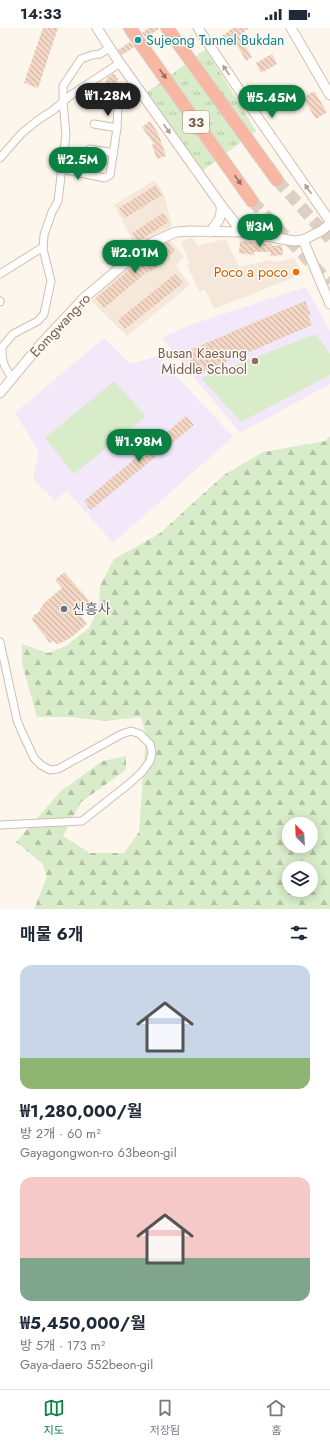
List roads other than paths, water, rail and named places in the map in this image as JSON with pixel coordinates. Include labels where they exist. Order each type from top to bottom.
[{"type":"highway","name":"33","points":[[167,28],[277,180]]},
{"type":"highway","name":"33","points":[[135,36],[252,201]]},
{"type":"street","points":[[97,28],[109,48],[221,205],[242,232]]},
{"type":"street","points":[[198,28],[330,222],[317,233],[302,240]]},
{"type":"street","points":[[291,28],[330,95]]},
{"type":"street","points":[[0,274],[43,247],[44,235],[58,200],[66,134],[63,86],[81,59],[100,54],[109,48]]},
{"type":"street","points":[[0,158],[32,124],[83,87],[120,63]]},
{"type":"street","points":[[83,87],[127,93],[137,87]]},
{"type":"street","points":[[61,169],[105,178],[110,175],[117,128],[118,104],[121,92]]},
{"type":"street","points":[[94,124],[117,128]]},
{"type":"street","points":[[90,149],[114,153]]},
{"type":"street","points":[[210,232],[219,221],[222,212],[221,205]]},
{"type":"street","points":[[317,233],[322,225],[320,206]]},
{"type":"street","name":"Eomgwang-ro","points":[[0,392],[6,382],[83,299],[130,259],[153,242],[176,232],[242,232],[302,240]]},
{"type":"street","points":[[302,240],[330,304]]},
{"type":"street","points":[[302,240],[330,290]]},
{"type":"street","name":"Eomgwang-ro","points":[[6,382],[2,357],[2,346],[13,334],[38,321],[44,314],[51,281],[43,247]]},
{"type":"street","points":[[0,642],[17,720],[34,758],[41,765],[50,770],[58,769],[130,731],[140,734],[150,744],[152,753],[150,761],[142,772],[82,821],[0,825]]},
{"type":"tunnel","points":[[277,180],[330,239]]},
{"type":"tunnel","points":[[252,201],[330,283]]},
{"type":"place","name":"Sujeong Tunnel Bukdan","points":[[138,40]]},
{"type":"place","name":"Poco a poco","points":[[296,272]]},
{"type":"place","name":"Busan Kaesung Middle School","points":[[255,361]]},
{"type":"place","name":"신흥사","points":[[64,609]]}]
